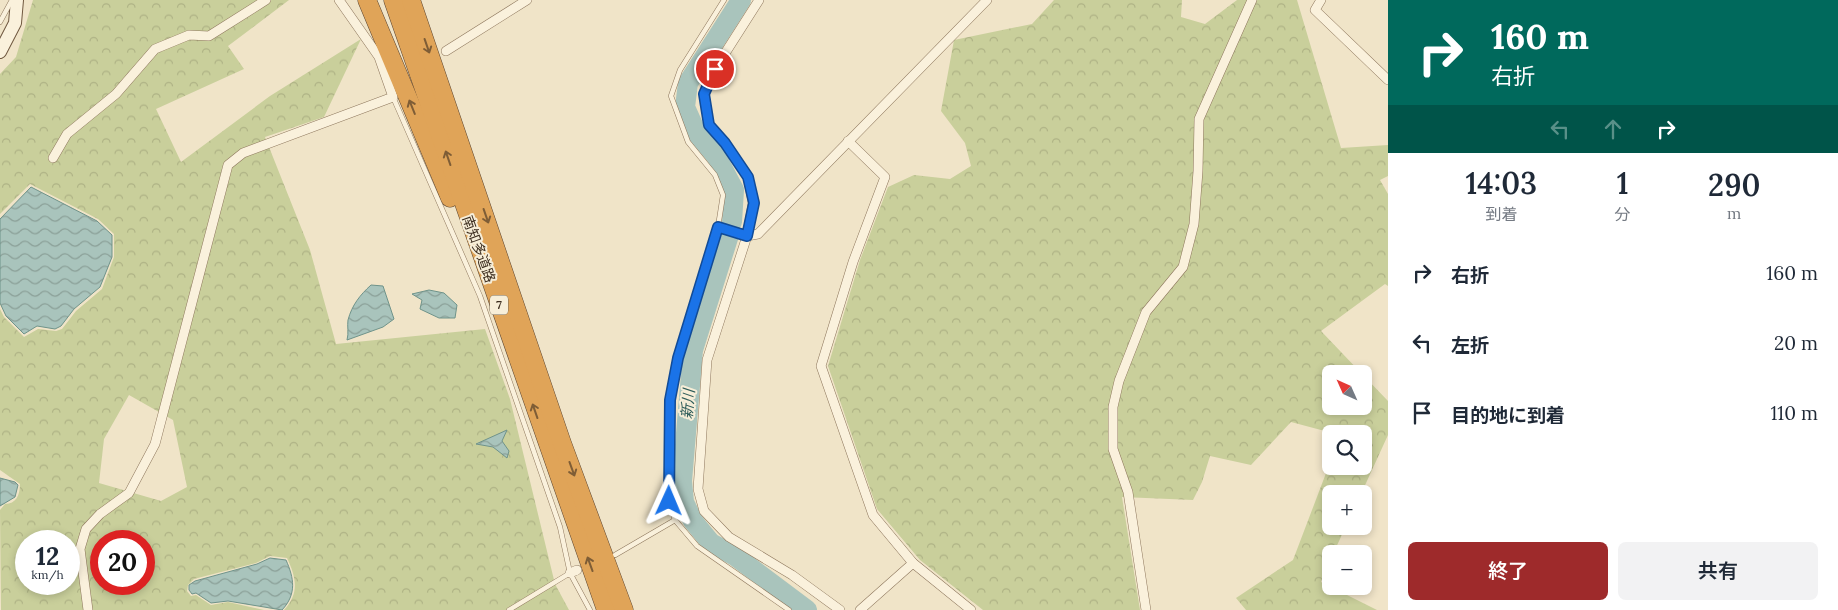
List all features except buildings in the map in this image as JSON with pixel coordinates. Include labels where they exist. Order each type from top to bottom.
[{"type":"highway","points":[[367,0],[481,271],[490,278]]},
{"type":"highway","name":"南知多道路","points":[[393,0],[606,610]]},
{"type":"highway","name":"南知多道路","points":[[411,0],[562,443],[624,610]]},
{"type":"street","points":[[0,52],[15,23],[17,0]]},
{"type":"street","points":[[53,158],[67,134],[116,94],[155,49],[189,35],[209,36],[266,0]]},
{"type":"street","points":[[88,610],[80,549],[86,530],[96,519],[129,493],[155,444],[228,165],[243,152],[393,97],[380,57],[339,0]]},
{"type":"street","points":[[446,51],[527,0]]},
{"type":"street","points":[[759,0],[715,69],[704,94],[709,125],[725,143],[748,177],[754,203],[747,236],[707,360],[698,489],[704,511],[729,537],[792,575],[840,610]]},
{"type":"street","points":[[747,236],[758,234],[987,0]]},
{"type":"street","points":[[1146,610],[1128,492],[1113,449],[1113,407],[1120,380],[1146,312],[1183,267],[1194,224],[1198,172],[1199,119],[1213,83],[1252,0]]},
{"type":"street","points":[[1321,0],[1315,10],[1388,80]]},
{"type":"street","points":[[848,141],[886,177],[853,262],[821,366],[873,515],[913,563],[971,610]]},
{"type":"street","points":[[860,610],[913,563]]},
{"type":"lane","points":[[0,22],[12,0]]},
{"type":"lane","points":[[724,0],[680,70],[671,96],[688,142],[715,175],[723,195],[718,227],[678,358],[670,400],[669,501],[675,520],[697,546],[789,610]]},
{"type":"lane","points":[[393,97],[480,296],[560,526],[573,572],[590,610]]},
{"type":"lane","points":[[718,227],[747,236]]},
{"type":"lane","points":[[615,555],[675,520]]},
{"type":"lane","points":[[509,610],[573,572]]},
{"type":"green space","points":[[33,0],[289,0],[228,46],[244,69],[156,109],[181,162],[270,96],[361,39],[324,117],[265,137],[310,250],[336,344],[485,329],[510,399],[555,584],[569,610],[284,610],[289,604],[294,591],[293,572],[287,558],[270,556],[256,563],[194,579],[188,585],[187,591],[191,596],[196,595],[211,605],[228,602],[264,610],[1,610],[0,510],[5,504],[15,501],[20,484],[0,470],[0,309],[4,317],[24,337],[38,329],[56,331],[62,329],[76,311],[102,289],[114,257],[114,234],[98,219],[30,184],[0,214],[0,74],[16,57]],"holes":[[[129,395],[173,420],[187,487],[161,501],[99,483],[104,439]]]},
{"type":"green space","points":[[1054,0],[1182,0],[1181,17],[1205,24],[1237,0],[1297,0],[1341,148],[1388,145],[1388,176],[1380,180],[1388,194],[1388,286],[1385,284],[1321,331],[1353,365],[1322,365],[1322,415],[1372,415],[1372,384],[1388,401],[1388,435],[1372,470],[1372,425],[1322,425],[1322,430],[1291,422],[1251,465],[1210,456],[1202,482],[1193,500],[1122,497],[1140,610],[983,610],[920,560],[877,509],[828,366],[860,260],[888,187],[914,175],[950,179],[971,166],[965,143],[941,111],[954,40],[1032,24]]},
{"type":"green space","points":[[1325,475],[1370,475],[1365,485],[1322,485],[1322,535],[1342,535],[1337,545],[1322,545],[1321,582],[1322,595],[1347,595],[1377,610],[1246,610],[1236,598],[1293,560]]},
{"type":"water","points":[[31,187],[97,221],[112,235],[112,257],[100,287],[74,309],[61,326],[55,329],[37,326],[24,334],[6,316],[0,303],[0,219]]},
{"type":"water","points":[[371,285],[383,286],[394,319],[383,327],[347,340],[348,320],[354,305]]},
{"type":"water","points":[[429,290],[444,293],[457,305],[455,318],[439,318],[420,309],[422,300],[412,294]]},
{"type":"water","points":[[507,430],[502,441],[509,451],[507,458],[493,447],[476,444]]},
{"type":"water","points":[[0,478],[15,482],[18,485],[15,497],[0,506]]},
{"type":"water","points":[[270,558],[286,560],[291,573],[292,592],[282,610],[228,601],[211,603],[196,593],[192,594],[189,590],[189,585],[195,581],[257,564]]},
{"type":"waterway","name":"新川","points":[[732,222],[734,190],[716,156],[697,134],[685,107],[688,83],[741,0]]},
{"type":"waterway","name":"新川","points":[[729,235],[693,350],[682,481],[684,502],[693,521],[711,543],[735,556],[807,610]]},
{"type":"route","points":[[669,501],[670,400],[678,358],[718,227],[747,236],[754,203],[748,177],[725,143],[709,125],[704,94],[715,69]]}]
